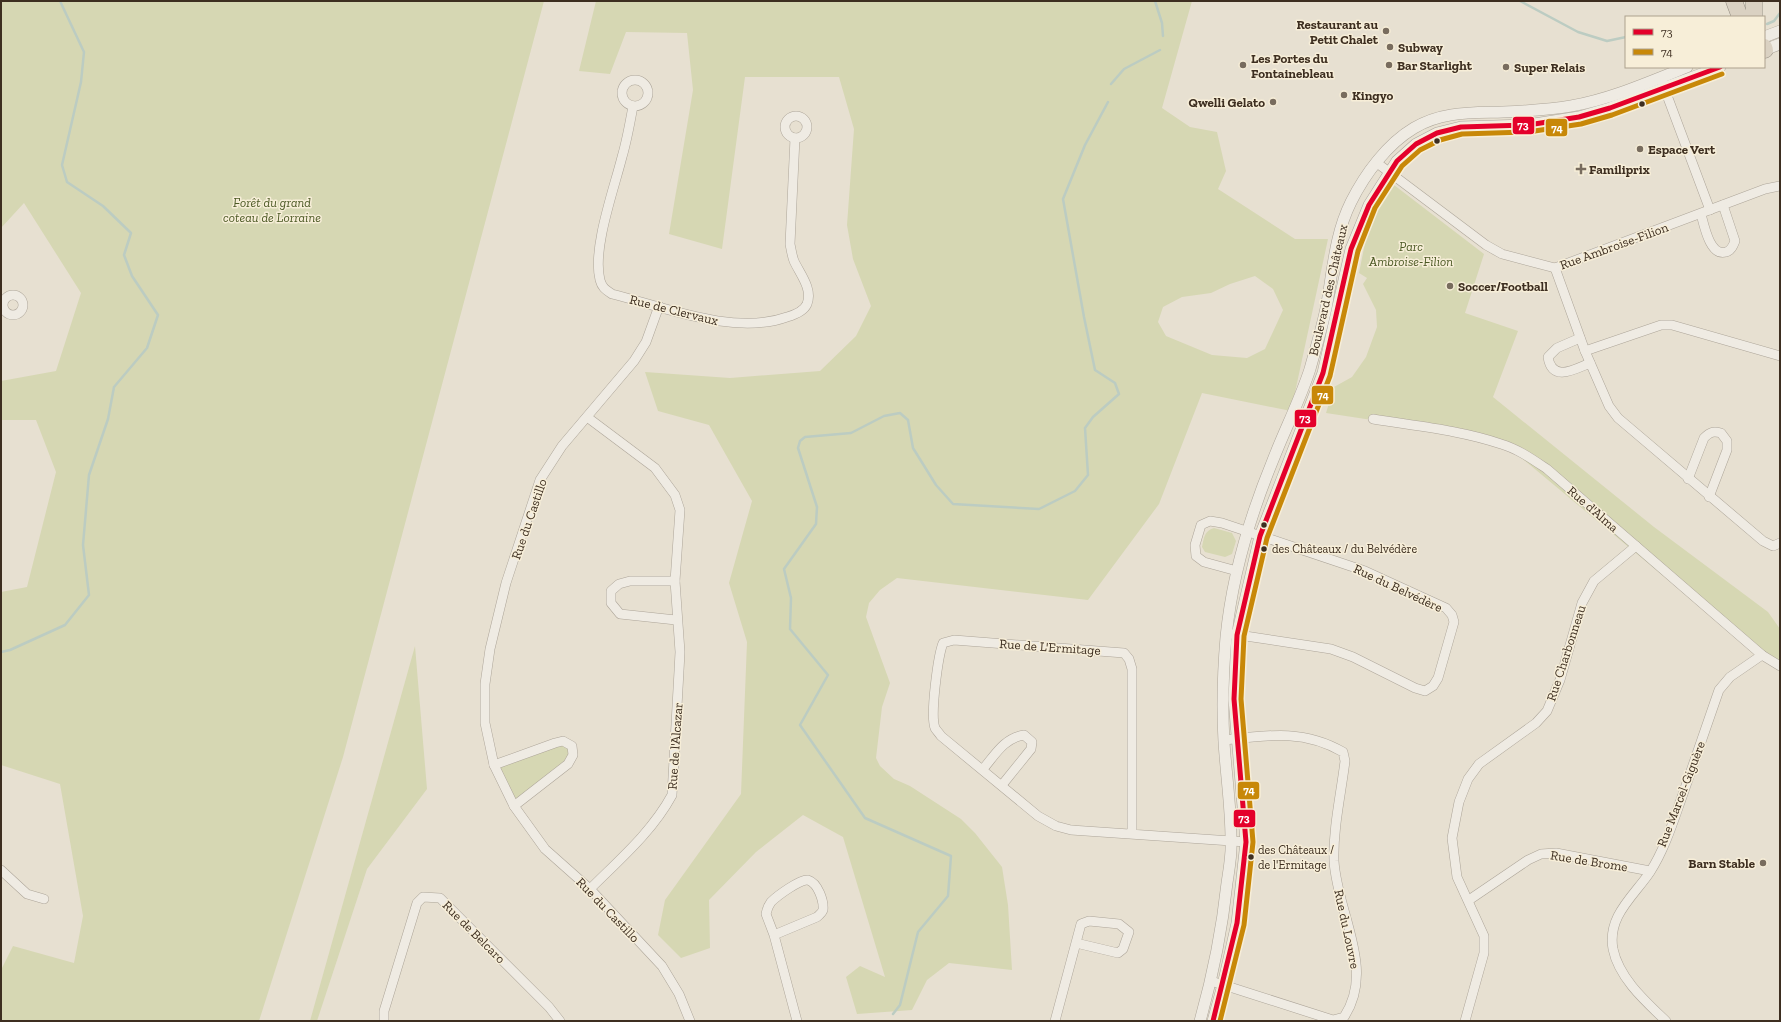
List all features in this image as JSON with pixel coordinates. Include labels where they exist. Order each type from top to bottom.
[{"type":"highway","points":[[1734,1],[1740,16]]},
{"type":"highway","points":[[1754,1],[1754,16]]},
{"type":"street","points":[[1765,45],[1780,31]]},
{"type":"street","points":[[1765,46],[1780,44]]},
{"type":"street","name":"Boulevard des Châteaux","points":[[1213,1021],[1237,924],[1246,842],[1234,699],[1232,634],[1237,572],[1247,532],[1272,462],[1299,399],[1310,368],[1326,307],[1334,252],[1342,223],[1360,186],[1388,149],[1403,135],[1422,123],[1439,116],[1462,113],[1528,111],[1573,106],[1609,96],[1684,68]]},
{"type":"street","name":"Boulevard des Châteaux","points":[[1200,1021],[1211,981],[1224,914],[1232,841],[1224,740],[1223,683],[1232,634],[1260,536],[1323,373],[1351,249],[1359,225],[1369,205],[1389,171],[1397,161],[1416,144],[1432,135],[1448,129],[1528,125],[1569,119],[1600,112],[1717,68]]},
{"type":"street","points":[[1660,77],[1710,210]]},
{"type":"street","name":"Rue de Clervaux","points":[[633,106],[623,154],[601,238],[599,266],[600,280],[604,289],[612,294],[721,323],[760,324],[779,320],[797,314],[807,304],[808,294],[805,283],[793,260],[790,244],[795,138]]},
{"type":"street","name":"Rue Ambroise-Filion","points":[[1377,163],[1486,245],[1502,254],[1555,268],[1765,189],[1780,186]]},
{"type":"street","points":[[1701,214],[1712,247],[1717,252],[1725,253],[1730,250],[1735,241],[1724,205]]},
{"type":"street","points":[[1555,268],[1590,363],[1609,406],[1618,418],[1709,497],[1763,541],[1773,546],[1780,543]]},
{"type":"street","name":"Rue du Castillo","points":[[659,306],[646,342],[634,361],[562,446],[540,480],[506,583],[490,649],[485,684],[485,723],[494,764],[514,806],[545,849],[590,889],[662,966],[679,994],[690,1021]]},
{"type":"street","points":[[1585,351],[1661,325],[1672,325],[1780,356]]},
{"type":"street","points":[[1580,338],[1552,353],[1548,358],[1549,364],[1553,369],[1564,373],[1590,363]]},
{"type":"street","name":"Rue de l'Alcazar","points":[[587,417],[655,468],[675,495],[680,510],[674,581],[676,620],[680,652],[672,795],[662,813],[647,831],[590,889]]},
{"type":"street","name":"Rue d'Alma","points":[[1373,419],[1476,437],[1501,444],[1523,453],[1546,469],[1762,655],[1780,666]]},
{"type":"street","points":[[1688,479],[1704,438],[1708,434],[1714,432],[1721,433],[1727,441],[1727,450],[1709,497]]},
{"type":"street","points":[[1237,572],[1204,562],[1196,556],[1195,545],[1201,525],[1210,521],[1247,532]]},
{"type":"street","name":"Rue du Belvédère","points":[[1232,634],[1331,650],[1353,657],[1415,688],[1425,691],[1433,686],[1438,678],[1454,622],[1452,615],[1446,608],[1365,571],[1247,532]]},
{"type":"street","name":"Rue Charbonneau","points":[[1465,1021],[1484,953],[1484,936],[1469,900],[1457,877],[1452,838],[1458,802],[1468,779],[1479,764],[1536,723],[1547,712],[1560,680],[1582,603],[1594,581],[1636,546]]},
{"type":"street","points":[[674,581],[630,581],[618,584],[612,591],[611,603],[620,614],[676,620]]},
{"type":"street","name":"Rue de L'Ermitage","points":[[1132,834],[1132,669],[1129,659],[1124,653],[954,640],[943,643],[939,653],[934,712],[935,727],[941,736],[983,769],[1038,816],[1056,826],[1071,830],[1246,842]]},
{"type":"street","name":"Rue Marcel-Giguère","points":[[1666,1021],[1642,998],[1620,970],[1613,948],[1614,927],[1619,912],[1650,871],[1671,827],[1719,690],[1730,676],[1762,655]]},
{"type":"street","points":[[983,769],[1005,742],[1014,736],[1024,735],[1032,742],[1031,749],[1002,785]]},
{"type":"street","name":"Rue du Louvre","points":[[1211,981],[1333,1020],[1344,1017],[1350,1007],[1357,983],[1357,964],[1337,884],[1334,862],[1334,841],[1346,761],[1343,752],[1331,744],[1308,737],[1280,735],[1224,740]]},
{"type":"street","points":[[494,764],[555,742],[563,741],[572,746],[573,755],[568,764],[514,806]]},
{"type":"street","name":"Rue de Brome","points":[[1469,900],[1528,860],[1541,854],[1556,853],[1650,871]]},
{"type":"street","points":[[1,870],[27,894],[44,899]]},
{"type":"street","points":[[774,935],[817,917],[821,913],[823,910],[822,900],[814,883],[804,880],[799,882],[772,902],[768,907],[766,914],[774,935],[797,1021]]},
{"type":"street","name":"Rue de Belcaro","points":[[384,1021],[384,1011],[417,903],[423,897],[440,898],[549,1007],[560,1021]]},
{"type":"street","points":[[1055,1021],[1081,924],[1089,920],[1119,924],[1129,932],[1123,949],[1118,953],[1076,943]]},
{"type":"green space","name":"Forêt du grand coteau de Lorraine","points":[[1,1],[544,1],[343,757],[259,1021],[1,1021],[1,970],[13,946],[74,963],[83,916],[60,784],[1,765],[1,592],[27,587],[56,472],[36,420],[1,420],[1,381],[56,371],[81,293],[24,203],[1,228]]},
{"type":"green space","points":[[596,1],[1192,1],[1162,108],[1190,127],[1217,132],[1226,171],[1218,189],[1295,239],[1328,239],[1291,411],[1202,393],[1159,504],[1088,600],[897,578],[880,590],[869,603],[866,617],[890,683],[882,707],[876,758],[880,766],[894,779],[910,786],[961,819],[975,833],[1002,867],[1008,905],[1012,970],[949,963],[927,980],[912,1010],[857,1014],[846,977],[860,966],[885,977],[843,837],[803,815],[756,852],[709,900],[710,948],[681,958],[658,935],[665,900],[741,794],[747,642],[729,583],[752,501],[709,425],[658,411],[645,372],[730,378],[820,371],[856,336],[871,306],[853,259],[847,225],[854,129],[839,77],[745,77],[722,249],[669,234],[693,90],[687,33],[626,32],[610,74],[579,71]],"holes":[[[1255,276],[1273,289],[1283,310],[1265,349],[1247,358],[1212,355],[1166,336],[1158,322],[1163,307],[1182,297],[1211,293],[1230,284]]]},
{"type":"green space","name":"Parc Ambroise-Filion","points":[[1394,185],[1484,254],[1465,313],[1518,331],[1493,397],[1654,527],[1768,612],[1780,629],[1780,669],[1761,657],[1507,446],[1477,436],[1326,413],[1334,387],[1352,377],[1366,357],[1377,327],[1376,310],[1363,284],[1367,278],[1359,273],[1367,233],[1375,210]]},
{"type":"green space","points":[[1214,528],[1232,533],[1236,541],[1232,554],[1225,557],[1205,552],[1202,547],[1205,535],[1208,531]]},
{"type":"green space","points":[[415,646],[427,789],[367,869],[317,1021],[310,1021]]},
{"type":"green space","points":[[563,741],[573,755],[514,806],[494,765]]},
{"type":"waterway","points":[[1,652],[10,650],[65,625],[89,595],[83,545],[89,475],[108,419],[114,387],[147,348],[158,315],[132,276],[124,255],[131,233],[103,206],[67,182],[62,165],[81,82],[84,52],[60,1]]},
{"type":"waterway","points":[[1155,1],[1162,23],[1163,36]]},
{"type":"waterway","points":[[1520,1],[1578,32],[1607,41],[1625,37]]},
{"type":"waterway","points":[[1767,24],[1774,21],[1780,13]]},
{"type":"waterway","points":[[1111,84],[1124,69],[1160,50]]},
{"type":"waterway","points":[[893,1014],[900,1005],[918,932],[948,896],[951,856],[865,818],[800,725],[828,675],[790,629],[791,598],[784,569],[816,524],[817,507],[798,448],[800,441],[805,437],[851,433],[884,416],[900,413],[908,420],[913,448],[936,485],[953,504],[1039,509],[1075,491],[1088,475],[1085,428],[1093,417],[1119,394],[1115,383],[1095,370],[1063,199],[1085,145],[1108,102]]},
{"type":"transit line","name":"73","points":[[1213,1021],[1237,923],[1246,842],[1234,699],[1237,635],[1260,536],[1323,373],[1351,249],[1369,205],[1397,161],[1416,144],[1437,133],[1461,127],[1528,125],[1579,117],[1610,108],[1717,68]]},
{"type":"transit line","name":"74","points":[[1220,1021],[1244,925],[1253,842],[1241,699],[1244,636],[1267,538],[1330,376],[1358,251],[1375,208],[1402,166],[1420,150],[1440,140],[1462,134],[1528,132],[1581,124],[1612,115],[1722,74]]},
{"type":"place","name":"Restaurant au Petit Chalet","points":[[1386,31]]},
{"type":"place","name":"Subway","points":[[1390,47]]},
{"type":"place","name":"Les Portes du Fontainebleau","points":[[1243,65]]},
{"type":"place","name":"Bar Starlight","points":[[1389,65]]},
{"type":"place","name":"Super Relais","points":[[1506,67]]},
{"type":"place","name":"Kingyo","points":[[1344,95]]},
{"type":"place","name":"Qwelli Gelato","points":[[1273,102]]},
{"type":"place","name":"Espace Vert","points":[[1640,149]]},
{"type":"place","name":"Familiprix","points":[[1581,169]]},
{"type":"place","name":"Soccer/Football","points":[[1450,286]]},
{"type":"place","name":"des Châteaux / du Belvédère","points":[[1264,549]]},
{"type":"place","name":"des Châteaux / de l'Ermitage","points":[[1251,857]]},
{"type":"place","name":"Barn Stable","points":[[1763,863]]}]
